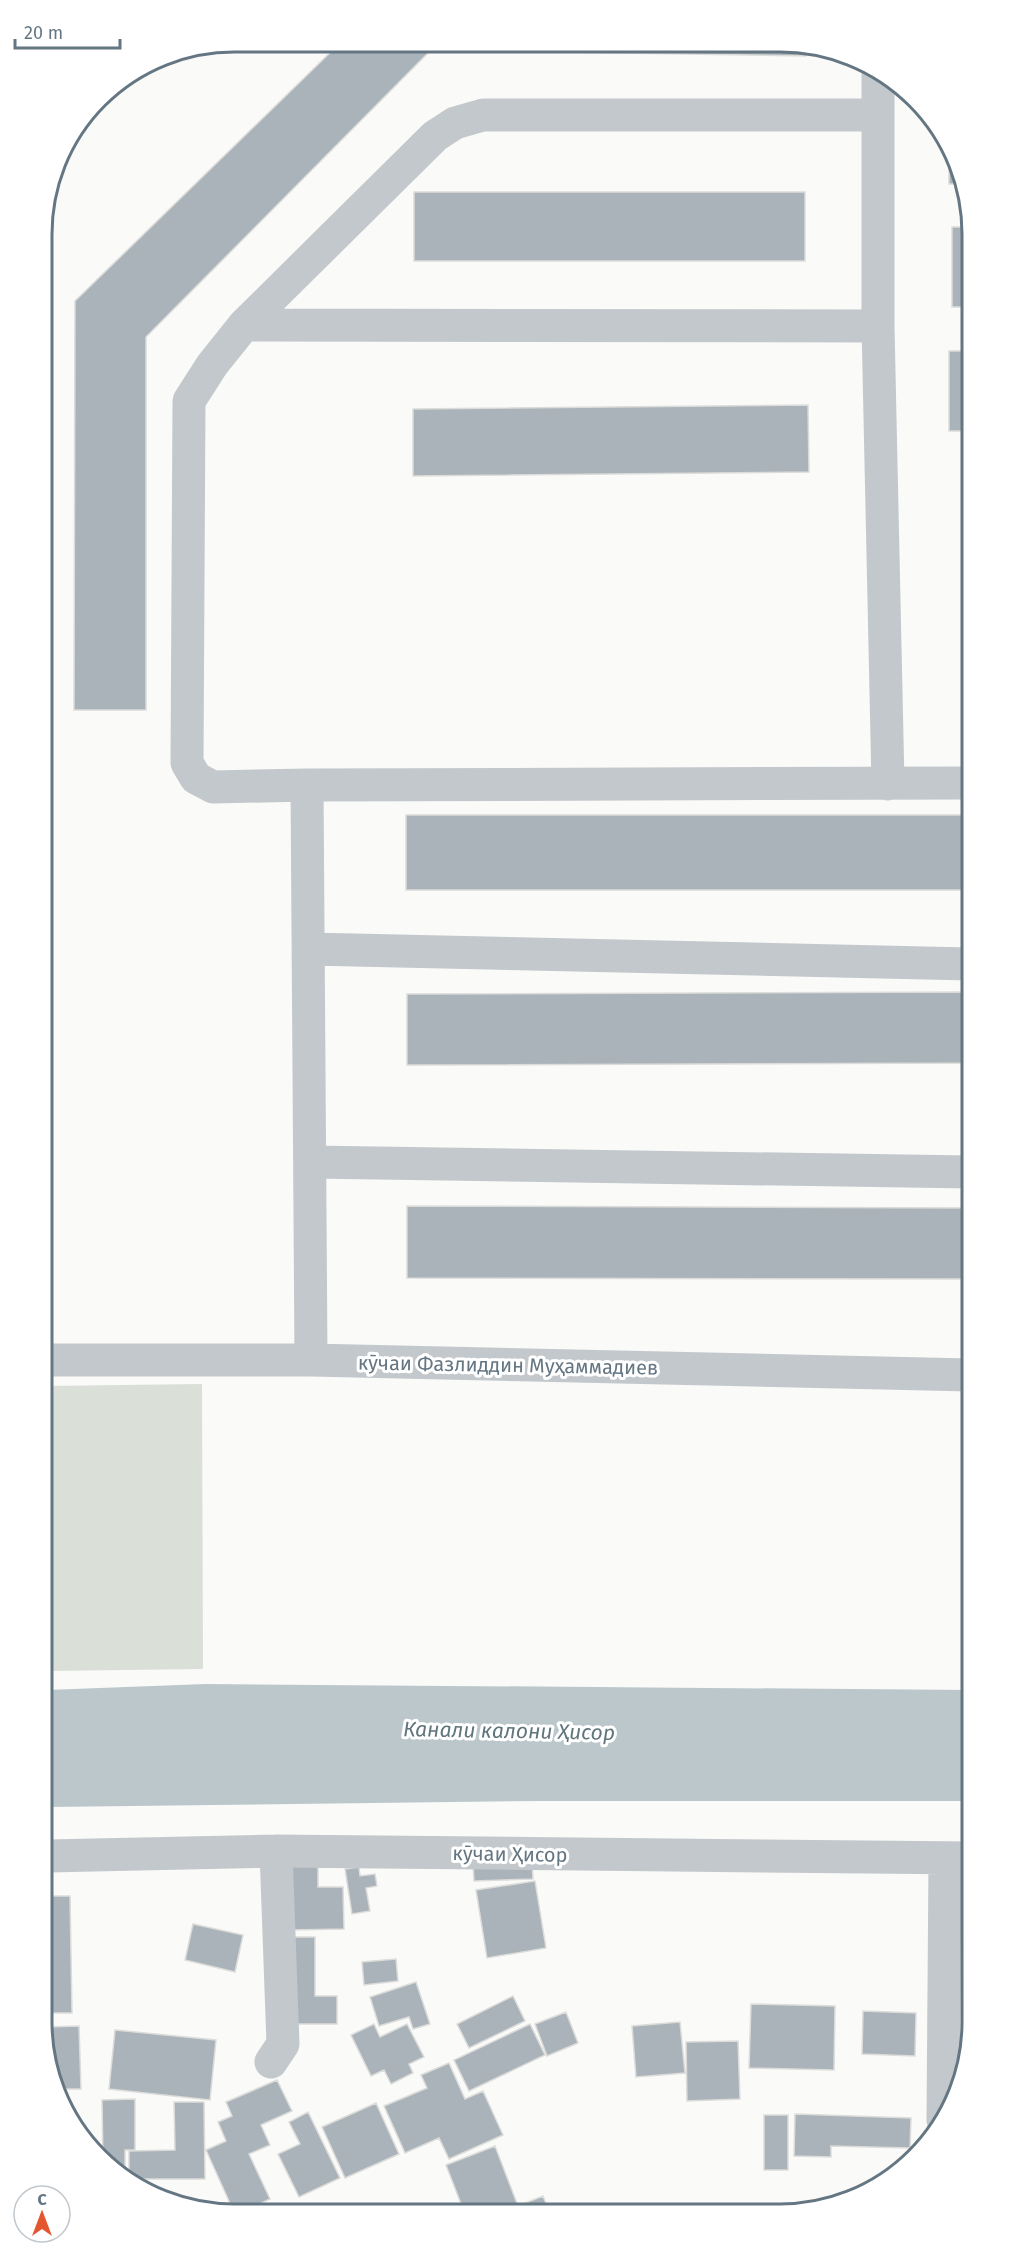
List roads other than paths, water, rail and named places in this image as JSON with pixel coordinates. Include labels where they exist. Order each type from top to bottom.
[{"type":"street","points":[[878,82],[878,326],[888,784]]},
{"type":"street","points":[[878,115],[483,115],[455,123],[435,136],[244,325],[212,365],[189,401],[187,763],[196,778],[213,787],[962,783]]},
{"type":"street","points":[[244,325],[878,326]]},
{"type":"street","points":[[307,785],[311,1360]]},
{"type":"street","points":[[309,950],[962,964]]},
{"type":"street","points":[[310,1162],[962,1172]]},
{"type":"street","name":"кӯчаи Фазлиддин Муҳаммадиев","points":[[52,1360],[311,1360],[962,1375]]},
{"type":"street","points":[[271,2062],[283,2044],[276,1851]]},
{"type":"street","name":"кӯчаи Ҳисор","points":[[52,1856],[276,1851],[958,1858]]},
{"type":"street","points":[[944,2100],[958,1858]]},
{"type":"water","name":"Канали калони Ҳисор","points":[[206,1684],[962,1690],[962,1801],[537,1801],[52,1807],[52,1690]]}]
